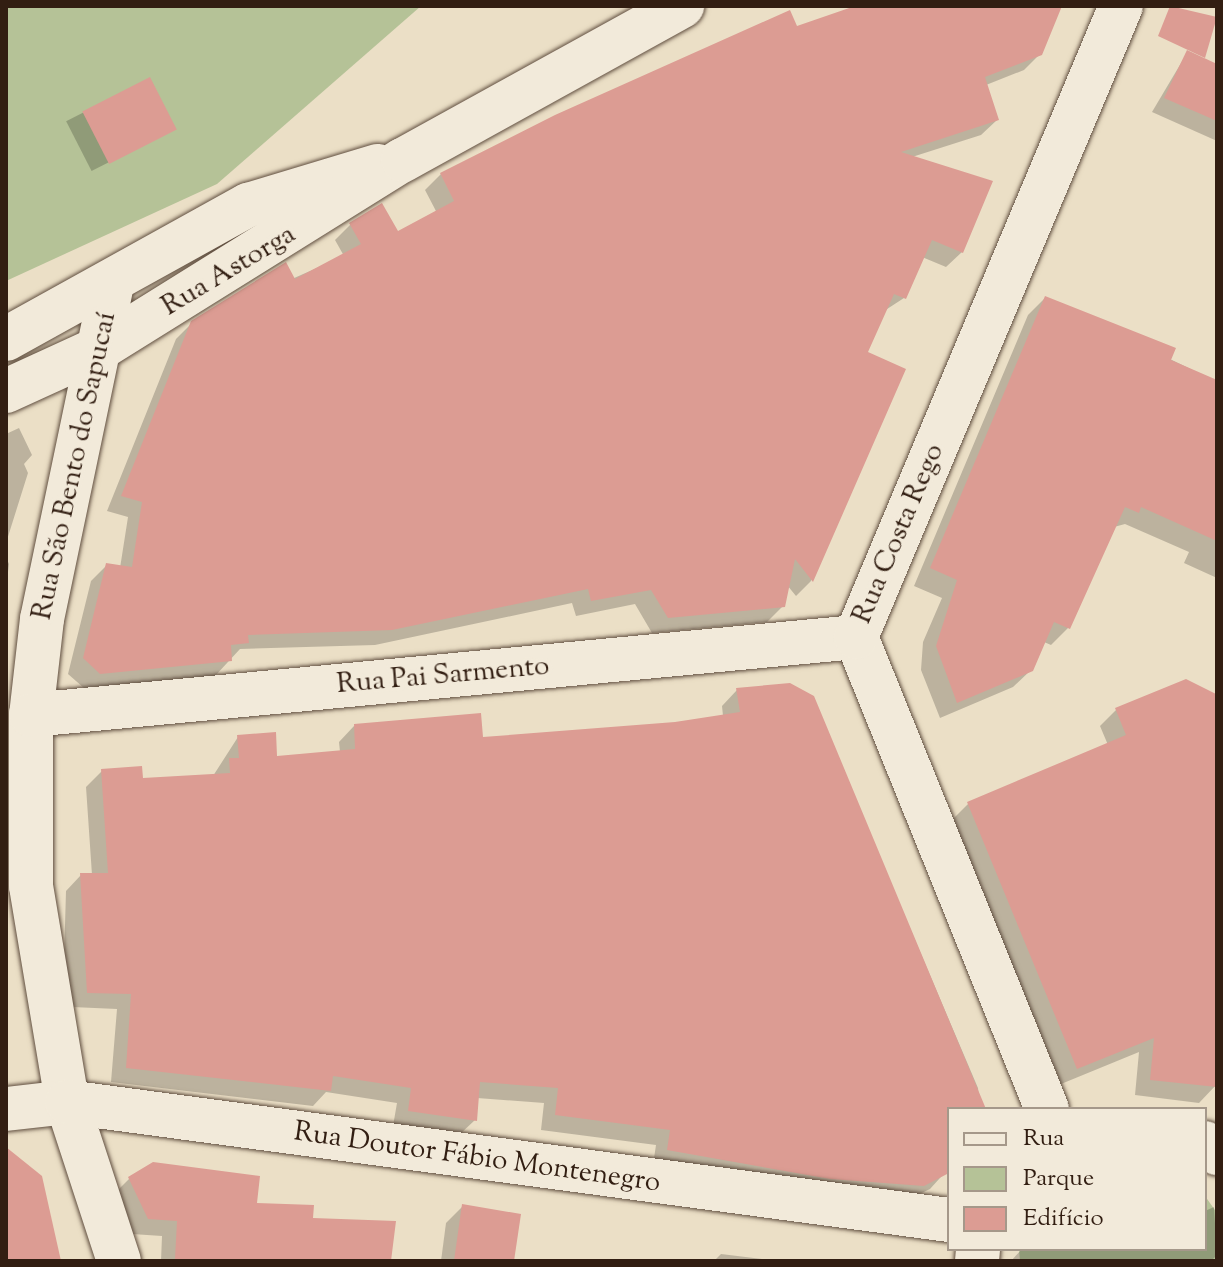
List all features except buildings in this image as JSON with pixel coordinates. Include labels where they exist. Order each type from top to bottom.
[{"type":"street","name":"Rua Astorga","points":[[6,391],[102,347],[403,160],[682,6]]},
{"type":"street","name":"Rua Costa Rego","points":[[1046,1107],[856,637],[1121,6]]},
{"type":"street","name":"Rua Astorga","points":[[6,339],[112,284],[248,205],[318,179],[403,160]]},
{"type":"street","name":"Rua São Bento do Sapucaí","points":[[112,284],[102,347],[51,560],[31,715],[31,886],[67,1102],[119,1261]]},
{"type":"street","name":"Rua Pai Sarmento","points":[[31,715],[856,637]]},
{"type":"street","name":"Rua Doutor Fábio Montenegro","points":[[6,1109],[67,1102],[947,1220]]},
{"type":"green space","points":[[6,6],[421,6],[217,184],[6,281]]},
{"type":"green space","points":[[1207,1199],[1217,1213],[1217,1261],[1020,1261],[1019,1251],[1207,1251]]}]
